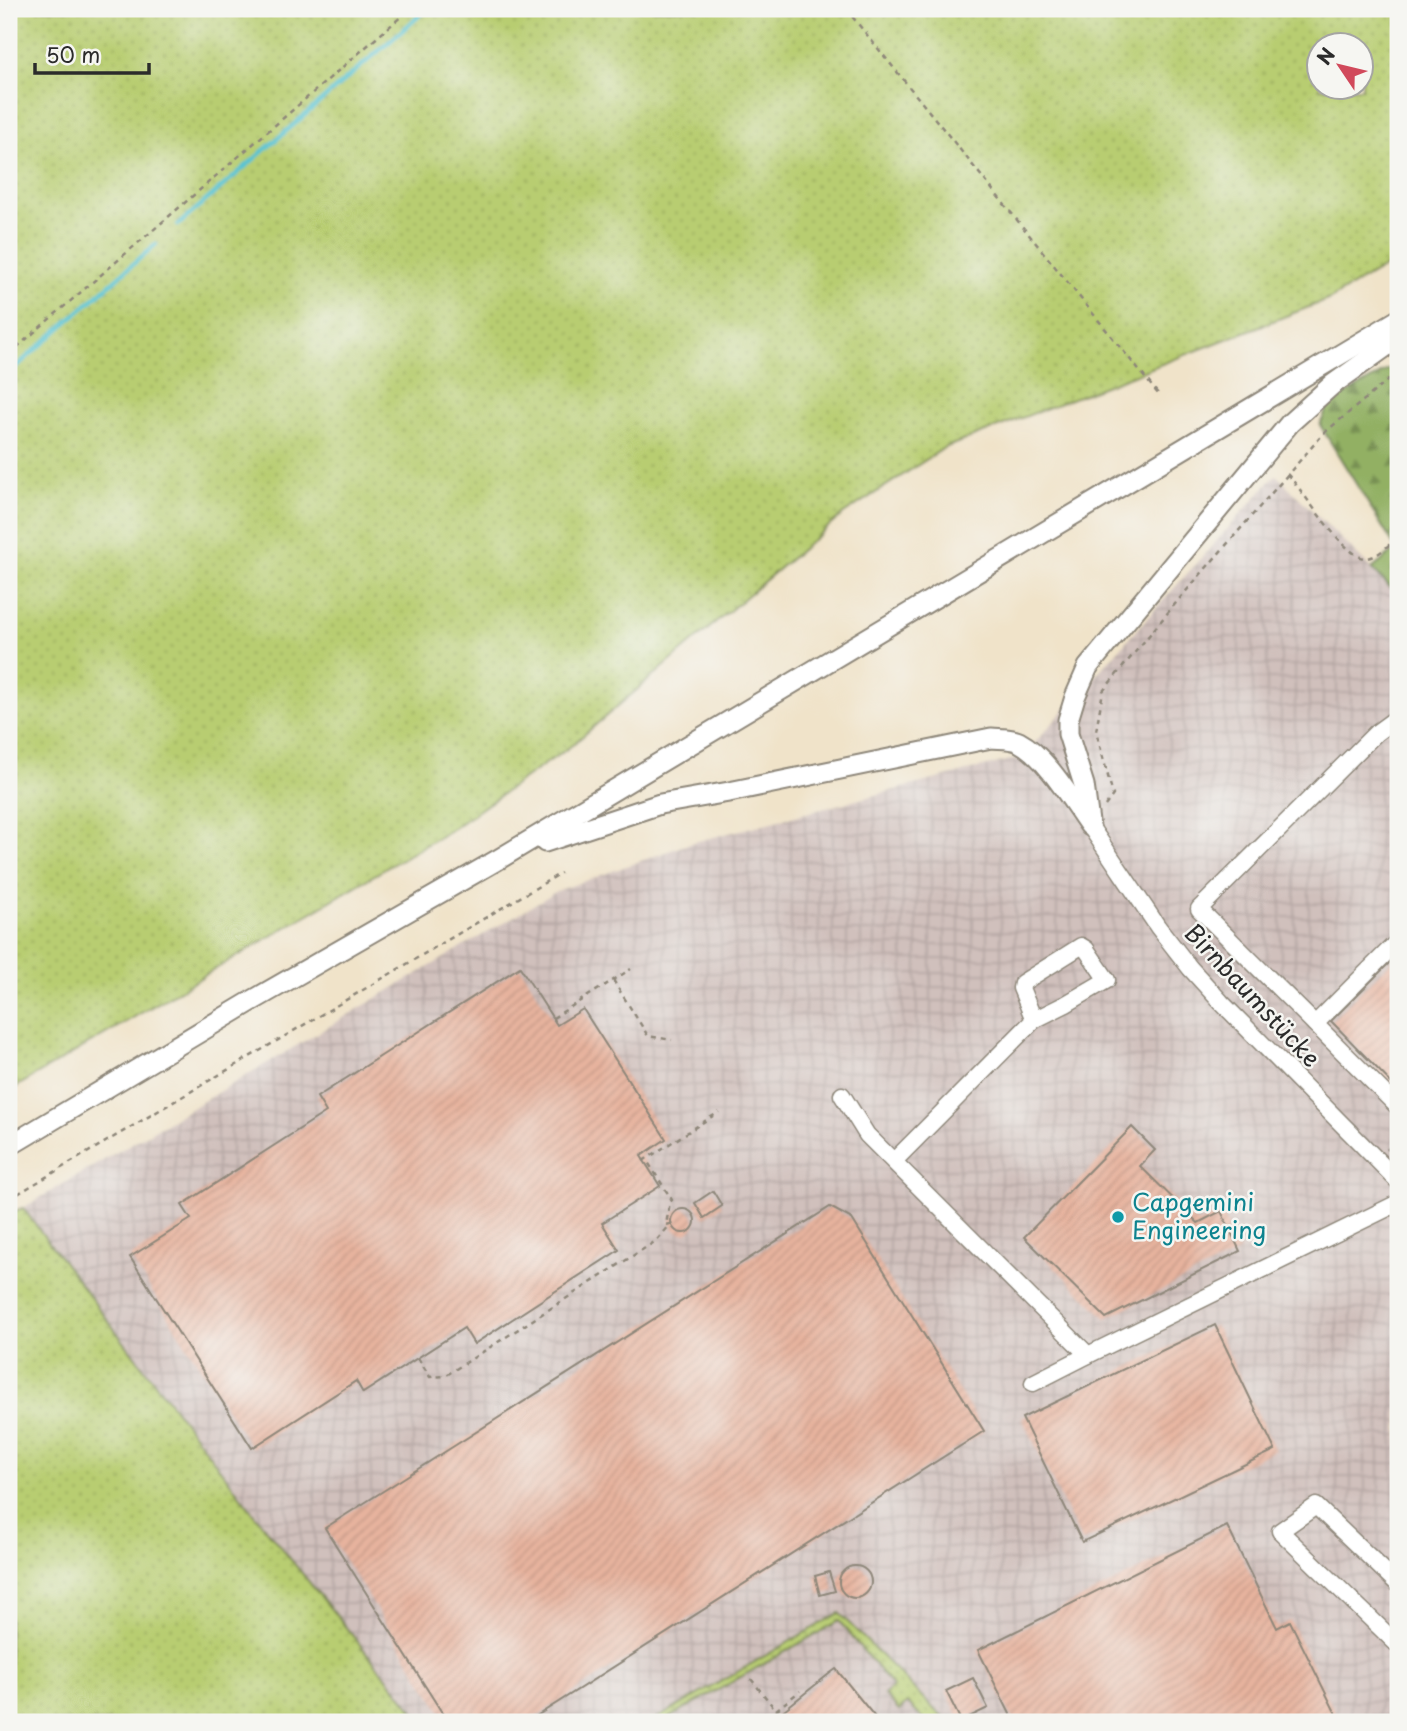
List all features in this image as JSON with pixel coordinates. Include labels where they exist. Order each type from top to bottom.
[{"type":"main road","points":[[9,1146],[250,1002],[499,859],[1398,320]]},
{"type":"main road","points":[[1090,826],[1084,785],[1068,734],[1068,720],[1088,667],[1290,423],[1332,385],[1398,338]]},
{"type":"main road","points":[[499,859],[660,804],[992,738],[1017,741],[1035,755],[1090,826]]},
{"type":"street","points":[[1398,717],[1376,733],[1199,909],[1398,1107]]},
{"type":"street","name":"Birnbaumstücke","points":[[1090,826],[1158,927],[1190,968],[1398,1181]]},
{"type":"street","points":[[1315,1024],[1398,941]]},
{"type":"street","points":[[895,1160],[1034,1020],[1107,980],[1086,948],[1081,946],[1022,983],[1021,988],[1034,1020]]},
{"type":"street","points":[[842,1095],[867,1135],[1088,1355]]},
{"type":"street","points":[[1032,1382],[1398,1203]]},
{"type":"street","points":[[1398,1584],[1316,1506],[1280,1531],[1398,1645]]},
{"type":"path","points":[[9,354],[410,9]]},
{"type":"path","points":[[846,9],[1159,395]]},
{"type":"path","points":[[1090,826],[1113,795],[1096,731],[1103,691],[1324,433],[1398,372]]},
{"type":"path","points":[[1287,474],[1302,489],[1321,518],[1358,556],[1374,556],[1398,537]]},
{"type":"path","points":[[9,1199],[561,873]]},
{"type":"path","points":[[552,1018],[631,969]]},
{"type":"path","points":[[613,981],[648,1036],[672,1040]]},
{"type":"path","points":[[418,1358],[430,1377],[445,1376],[656,1241],[671,1224],[666,1225],[672,1200],[645,1160],[719,1112]]},
{"type":"path","points":[[751,1679],[778,1712],[800,1692]]},
{"type":"shaded area","points":[[1276,475],[1398,595],[1398,1722],[423,1722],[257,1518],[23,1208],[557,891],[691,843],[1022,757]]},
{"type":"green space","points":[[9,9],[1398,9],[1398,259],[1330,299],[944,448],[842,515],[571,746],[449,831],[9,1091]]},
{"type":"green space","points":[[1398,364],[1398,595],[1372,569],[1396,549],[1320,425],[1329,404]]},
{"type":"green space","points":[[23,1208],[257,1518],[423,1722],[9,1722],[9,1213]]},
{"type":"green space","points":[[839,1613],[947,1722],[926,1722],[907,1703],[899,1711],[884,1695],[893,1687],[839,1621],[662,1722],[651,1722]]},
{"type":"building","points":[[1398,954],[1398,1090],[1331,1021]]},
{"type":"building","points":[[520,967],[557,1025],[583,1009],[666,1139],[641,1156],[660,1186],[602,1223],[619,1250],[474,1344],[464,1328],[363,1393],[356,1381],[252,1448],[130,1257],[191,1219],[182,1205],[326,1112],[317,1097]]},
{"type":"building","name":"Capgemini Engineering","points":[[1132,1127],[1155,1150],[1140,1166],[1198,1223],[1221,1211],[1240,1251],[1106,1318],[1024,1237]]},
{"type":"building","points":[[713,1191],[722,1206],[704,1218],[695,1203]]},
{"type":"building","points":[[830,1207],[852,1219],[984,1431],[527,1722],[448,1722],[325,1528]]},
{"type":"building","points":[[683,1209],[692,1212],[695,1221],[692,1230],[683,1233],[674,1230],[671,1221],[674,1212]]},
{"type":"building","points":[[1215,1325],[1275,1450],[1082,1542],[1022,1418]]},
{"type":"building","points":[[1227,1526],[1277,1628],[1290,1621],[1340,1722],[1014,1722],[978,1650]]},
{"type":"building","points":[[855,1566],[866,1571],[871,1582],[866,1593],[855,1598],[844,1593],[839,1582],[844,1571]]},
{"type":"building","points":[[829,1572],[835,1591],[820,1595],[815,1576]]},
{"type":"building","points":[[836,1669],[879,1722],[769,1722],[829,1674]]},
{"type":"building","points":[[973,1678],[988,1708],[961,1721],[946,1691]]},
{"type":"waterway","points":[[178,225],[427,9]]},
{"type":"waterway","points":[[9,373],[156,244]]},
{"type":"place","name":"Capgemini Engineering","points":[[1118,1217]]}]
